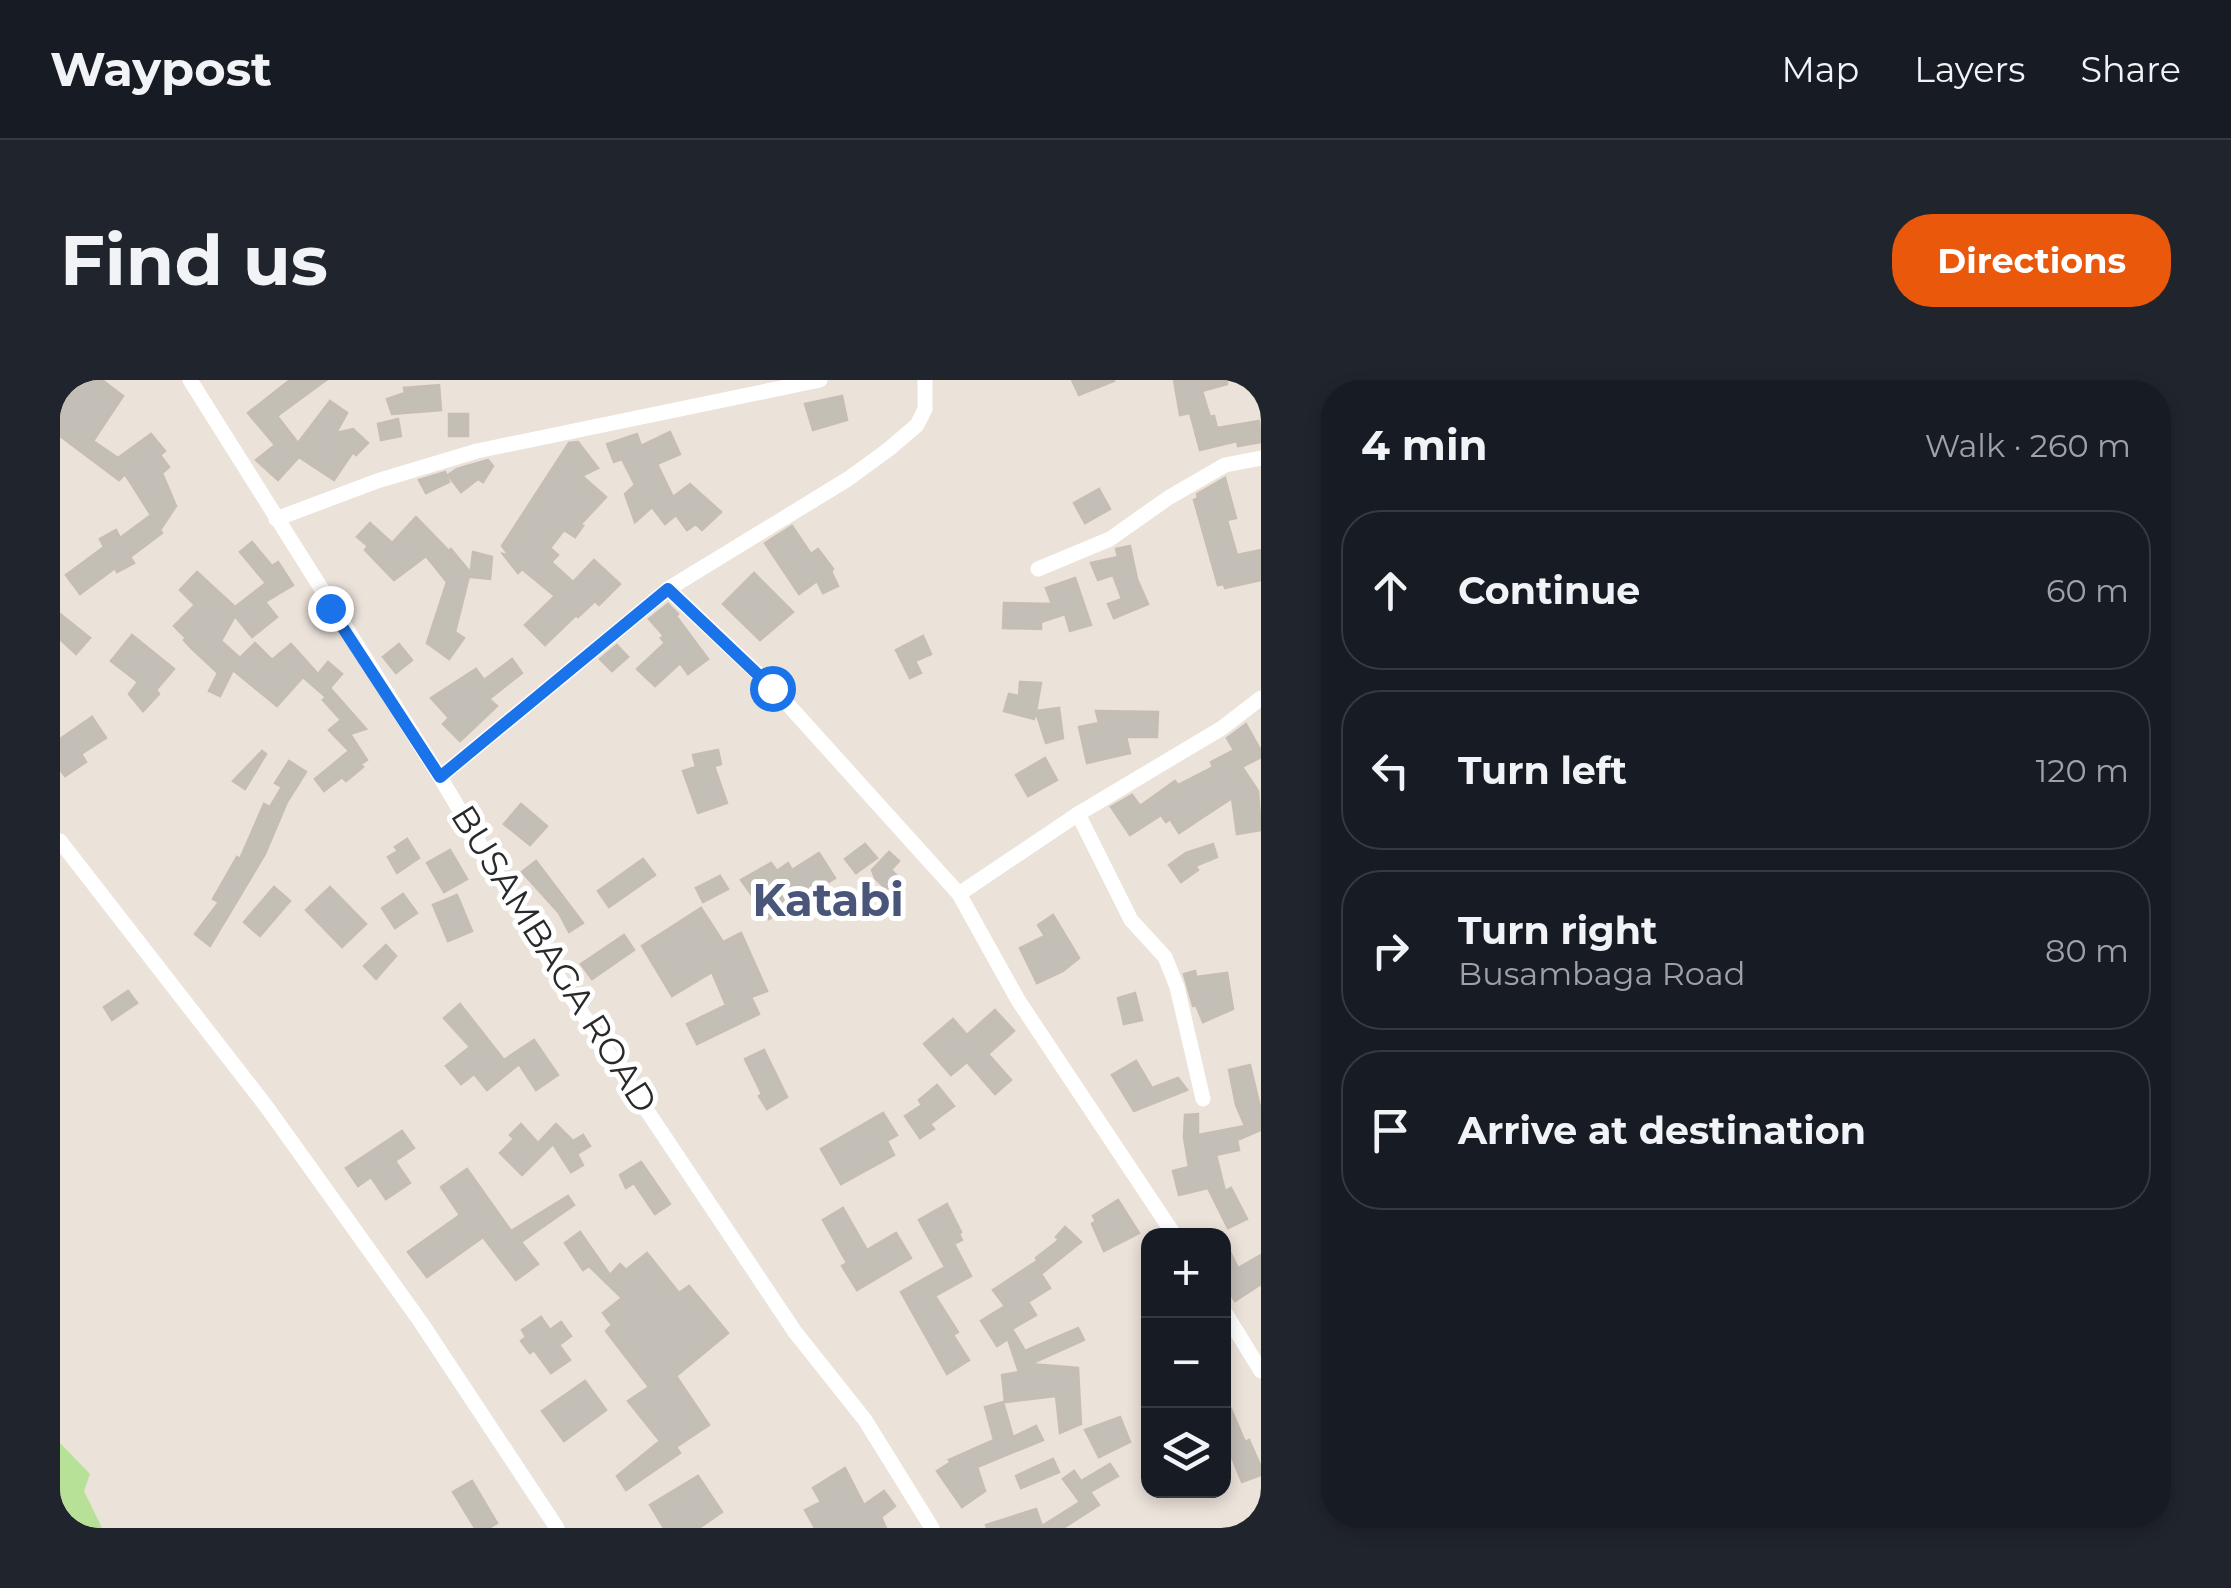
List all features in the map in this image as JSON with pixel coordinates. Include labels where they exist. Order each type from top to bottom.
[{"type":"street","name":"BUSAMBAGA ROAD","points":[[190,380],[440,777],[565,988],[795,1332],[864,1420],[932,1528]]},
{"type":"street","points":[[276,519],[377,481],[478,451],[820,380]]},
{"type":"street","points":[[440,777],[668,589],[835,487],[888,449],[917,425],[928,396],[925,380]]},
{"type":"street","points":[[1038,570],[1110,538],[1225,465],[1261,458]]},
{"type":"street","points":[[668,589],[772,688],[959,894],[1018,1000],[1170,1228]]},
{"type":"street","points":[[959,894],[1078,814],[1222,728],[1261,698]]},
{"type":"street","points":[[1078,814],[1131,920],[1164,957],[1177,986],[1203,1099]]},
{"type":"street","points":[[60,841],[266,1106],[420,1321],[557,1528]]},
{"type":"street","points":[[1228,1318],[1261,1371]]},
{"type":"green space","points":[[60,1443],[90,1474],[84,1491],[102,1528],[60,1528]]},
{"type":"building","points":[[78,380],[102,380],[123,396],[93,441],[118,458],[151,434],[165,451],[160,455],[169,467],[162,473],[176,506],[160,530],[162,533],[130,557],[134,563],[117,572],[115,568],[80,594],[66,575],[104,547],[100,539],[116,530],[120,538],[151,515],[125,474],[119,480],[60,436],[60,399]]},
{"type":"building","points":[[290,380],[326,380],[277,416],[298,443],[330,401],[347,413],[336,433],[353,429],[368,443],[356,455],[353,452],[334,480],[299,457],[278,480],[256,460],[275,445],[248,413]]},
{"type":"building","points":[[1072,380],[1114,380],[1114,381],[1079,395]]},
{"type":"building","points":[[1174,380],[1227,380],[1227,384],[1202,391],[1210,417],[1214,416],[1217,428],[1259,421],[1261,442],[1238,446],[1237,441],[1200,450],[1190,413],[1180,415]]},
{"type":"building","points":[[439,385],[441,410],[392,414],[387,399],[405,393],[404,388]]},
{"type":"building","points":[[842,396],[847,420],[813,430],[805,404]]},
{"type":"building","points":[[449,414],[468,414],[468,436],[449,436]]},
{"type":"building","points":[[398,419],[401,436],[381,440],[378,424]]},
{"type":"building","points":[[670,432],[680,454],[657,464],[673,497],[690,484],[721,512],[702,530],[696,524],[687,530],[676,515],[665,524],[652,507],[635,522],[625,494],[635,485],[622,459],[614,462],[607,444],[637,434],[641,446]]},
{"type":"building","points":[[578,442],[598,468],[582,476],[606,497],[580,525],[583,526],[575,537],[564,530],[550,548],[558,555],[551,562],[573,582],[594,560],[620,584],[599,605],[595,601],[576,615],[545,645],[525,625],[555,596],[522,569],[518,573],[503,554],[509,555],[502,546],[569,443]]},
{"type":"building","points":[[488,460],[493,466],[483,482],[478,479],[461,492],[448,475],[457,469]]},
{"type":"building","points":[[445,472],[449,482],[426,493],[419,480]]},
{"type":"building","points":[[1225,478],[1236,518],[1227,520],[1237,555],[1261,550],[1261,580],[1225,588],[1224,584],[1218,585],[1194,500],[1197,494]]},
{"type":"building","points":[[1099,489],[1110,509],[1085,523],[1074,503]]},
{"type":"building","points":[[416,517],[470,572],[455,632],[464,638],[449,659],[427,643],[447,582],[426,556],[394,580],[357,537],[370,523],[392,543]]},
{"type":"building","points":[[792,526],[811,554],[818,549],[833,569],[838,586],[823,593],[817,581],[799,594],[765,543]]},
{"type":"building","points":[[252,542],[272,566],[278,562],[293,585],[265,602],[277,617],[252,637],[235,616],[221,641],[240,658],[255,643],[272,660],[291,644],[318,674],[328,662],[342,674],[330,688],[366,729],[350,734],[367,760],[361,764],[363,767],[346,781],[342,777],[324,791],[315,779],[349,751],[329,730],[341,720],[323,700],[326,697],[303,677],[277,706],[233,670],[220,696],[209,691],[218,673],[174,626],[195,605],[180,590],[197,572],[235,607],[266,583],[240,552]]},
{"type":"building","points":[[1130,546],[1137,579],[1148,604],[1114,618],[1108,604],[1122,599],[1113,575],[1098,580],[1091,563],[1118,557],[1116,549]]},
{"type":"building","points":[[473,552],[492,557],[490,579],[470,577]]},
{"type":"building","points":[[754,573],[793,612],[760,640],[723,604]]},
{"type":"building","points":[[1075,578],[1091,625],[1070,631],[1065,614],[1041,622],[1041,629],[1003,628],[1004,603],[1052,604],[1046,588]]},
{"type":"building","points":[[668,604],[708,659],[688,674],[680,663],[655,686],[637,669],[665,643],[661,638],[664,636],[649,619]]},
{"type":"building","points":[[60,614],[90,638],[76,654],[60,639]]},
{"type":"building","points":[[132,635],[174,669],[143,711],[129,694],[138,682],[111,661]]},
{"type":"building","points":[[923,636],[931,654],[915,661],[921,673],[910,678],[896,650]]},
{"type":"building","points":[[399,644],[412,660],[396,673],[383,657]]},
{"type":"building","points":[[617,645],[628,657],[612,671],[600,659]]},
{"type":"building","points":[[512,659],[522,673],[489,699],[497,706],[460,741],[443,724],[449,718],[431,698],[476,669],[484,680]]},
{"type":"building","points":[[1020,682],[1041,683],[1036,711],[1059,708],[1063,738],[1046,743],[1036,712],[1034,719],[1004,711],[1009,694],[1019,696]]},
{"type":"building","points":[[1096,711],[1158,712],[1157,737],[1126,737],[1130,753],[1087,763],[1079,727],[1099,723]]},
{"type":"building","points":[[92,717],[106,738],[81,754],[86,762],[65,776],[60,769],[60,739]]},
{"type":"building","points":[[1246,724],[1261,751],[1261,757],[1242,767],[1258,791],[1261,830],[1237,834],[1232,798],[1179,833],[1170,819],[1166,822],[1161,815],[1130,835],[1111,807],[1132,795],[1140,806],[1175,781],[1178,785],[1213,767],[1211,762],[1234,750],[1227,738]]},
{"type":"building","points":[[718,750],[721,764],[714,766],[727,803],[698,813],[683,771],[696,767],[693,755]]},
{"type":"building","points":[[262,751],[266,754],[245,789],[233,781]]},
{"type":"building","points":[[1045,758],[1057,780],[1028,796],[1016,775]]},
{"type":"building","points":[[289,761],[306,772],[287,802],[265,854],[210,946],[195,934],[219,902],[213,899],[237,857],[240,859],[264,804],[270,807],[282,787],[275,783]]},
{"type":"building","points":[[521,804],[547,826],[530,845],[504,824]]},
{"type":"building","points":[[407,839],[419,858],[397,873],[388,857]]},
{"type":"building","points":[[865,844],[877,858],[856,873],[845,859]]},
{"type":"building","points":[[1213,844],[1217,857],[1195,866],[1198,870],[1181,882],[1169,865],[1186,853]]},
{"type":"building","points":[[450,850],[467,879],[444,892],[427,863]]},
{"type":"building","points":[[889,852],[899,861],[891,870],[900,879],[888,891],[872,870]]},
{"type":"building","points":[[819,853],[835,878],[799,900],[806,909],[792,919],[785,909],[769,919],[741,880],[771,863],[777,871],[788,863],[792,870]]},
{"type":"building","points":[[643,859],[655,875],[609,907],[598,891]]},
{"type":"building","points":[[536,861],[583,923],[569,932],[559,913],[522,872]]},
{"type":"building","points":[[720,876],[728,889],[703,902],[696,888]]},
{"type":"building","points":[[274,887],[290,901],[260,936],[244,922]]},
{"type":"building","points":[[330,887],[366,924],[342,947],[306,910]]},
{"type":"building","points":[[403,894],[417,913],[395,928],[382,908]]},
{"type":"building","points":[[457,895],[472,931],[448,941],[433,905]]},
{"type":"building","points":[[701,908],[723,942],[741,933],[767,991],[751,997],[759,1014],[697,1044],[687,1024],[726,1005],[712,972],[672,996],[642,946]]},
{"type":"building","points":[[1053,915],[1079,958],[1037,983],[1020,948],[1045,936],[1038,925]]},
{"type":"building","points":[[624,935],[634,950],[592,979],[581,964]]},
{"type":"building","points":[[386,945],[396,956],[376,979],[364,966]]},
{"type":"building","points":[[1195,971],[1196,977],[1227,973],[1233,1009],[1203,1022],[1196,1005],[1193,1006],[1184,974]]},
{"type":"building","points":[[128,991],[137,1003],[112,1020],[104,1007]]},
{"type":"building","points":[[1135,993],[1142,1020],[1124,1024],[1118,998]]},
{"type":"building","points":[[460,1004],[504,1060],[534,1040],[558,1075],[536,1090],[519,1064],[487,1090],[474,1074],[461,1084],[446,1066],[470,1047],[444,1018]]},
{"type":"building","points":[[995,1010],[1014,1031],[988,1054],[1011,1080],[995,1094],[967,1062],[951,1075],[924,1044],[953,1019],[967,1035]]},
{"type":"building","points":[[764,1050],[787,1097],[767,1109],[745,1059]]},
{"type":"building","points":[[1136,1061],[1152,1088],[1178,1078],[1187,1090],[1134,1111],[1112,1075]]},
{"type":"building","points":[[1250,1065],[1261,1111],[1261,1130],[1237,1140],[1239,1150],[1216,1155],[1225,1191],[1231,1188],[1247,1219],[1228,1228],[1208,1188],[1179,1195],[1173,1171],[1189,1167],[1185,1115],[1198,1114],[1198,1135],[1245,1126],[1229,1070]]},
{"type":"building","points":[[937,1085],[954,1106],[930,1124],[934,1129],[920,1138],[905,1116],[922,1105],[919,1100]]},
{"type":"building","points":[[883,1113],[897,1135],[887,1141],[894,1155],[841,1184],[821,1149]]},
{"type":"building","points":[[521,1124],[538,1143],[556,1124],[573,1141],[583,1135],[590,1146],[577,1154],[583,1165],[571,1172],[553,1144],[522,1175],[500,1153],[514,1139],[510,1135]]},
{"type":"building","points":[[402,1131],[414,1148],[395,1161],[410,1183],[386,1199],[371,1177],[358,1186],[346,1168]]},
{"type":"building","points":[[641,1162],[670,1204],[655,1214],[634,1183],[626,1188],[620,1175]]},
{"type":"building","points":[[467,1169],[511,1231],[568,1196],[574,1205],[521,1242],[538,1264],[516,1280],[483,1237],[427,1277],[408,1252],[460,1215],[441,1187]]},
{"type":"building","points":[[1118,1200],[1139,1233],[1104,1251],[1092,1224],[1096,1221],[1093,1216]]},
{"type":"building","points":[[947,1204],[961,1232],[962,1240],[954,1244],[971,1276],[935,1296],[958,1332],[953,1335],[969,1360],[947,1374],[901,1292],[945,1267],[919,1220]]},
{"type":"building","points":[[843,1208],[867,1250],[896,1233],[911,1258],[857,1290],[842,1266],[847,1263],[823,1220]]},
{"type":"building","points":[[1065,1227],[1081,1242],[1041,1274],[1050,1288],[1028,1302],[1036,1315],[1012,1329],[1025,1351],[1078,1328],[1084,1340],[1030,1364],[1078,1368],[1081,1424],[1060,1433],[1056,1396],[1005,1402],[1002,1375],[1019,1372],[1008,1339],[997,1346],[981,1321],[1005,1306],[993,1290],[1037,1261],[1059,1240],[1056,1237]]},
{"type":"building","points":[[580,1232],[610,1275],[620,1264],[626,1270],[647,1253],[679,1293],[689,1286],[728,1333],[676,1376],[709,1425],[676,1447],[680,1453],[626,1490],[617,1476],[660,1441],[628,1401],[649,1387],[606,1331],[612,1325],[603,1313],[622,1298],[589,1266],[583,1270],[565,1243]]},
{"type":"building","points":[[1231,1254],[1238,1268],[1261,1255],[1261,1284],[1235,1301],[1231,1294]]},
{"type":"building","points":[[541,1317],[550,1330],[561,1322],[571,1336],[559,1345],[570,1360],[551,1373],[534,1350],[530,1353],[521,1341],[526,1337],[522,1330]]},
{"type":"building","points":[[585,1381],[606,1410],[564,1441],[542,1411]]},
{"type":"building","points":[[1003,1402],[1013,1437],[1036,1426],[1043,1440],[977,1467],[985,1491],[962,1507],[937,1471],[949,1460],[994,1440],[985,1407]]},
{"type":"building","points":[[1231,1409],[1261,1467],[1261,1475],[1242,1482],[1231,1455]]},
{"type":"building","points":[[1120,1417],[1130,1442],[1099,1457],[1085,1430]]},
{"type":"building","points":[[1053,1459],[1059,1472],[1021,1488],[1016,1476]]},
{"type":"building","points":[[1110,1464],[1118,1476],[1090,1492],[1099,1505],[1063,1528],[987,1528],[986,1525],[1036,1509],[1042,1526],[1080,1502],[1063,1479],[1074,1471],[1081,1481]]},
{"type":"building","points":[[845,1468],[864,1505],[884,1491],[895,1506],[881,1517],[886,1528],[815,1528],[805,1510],[821,1502],[813,1488]]},
{"type":"building","points":[[698,1476],[722,1512],[699,1528],[664,1528],[650,1505]]},
{"type":"building","points":[[472,1481],[497,1523],[489,1528],[475,1528],[453,1492]]},
{"type":"district","name":"Katabi","points":[[828,900]]},
{"type":"route","points":[[330,608],[440,777],[668,589],[772,688]]}]
